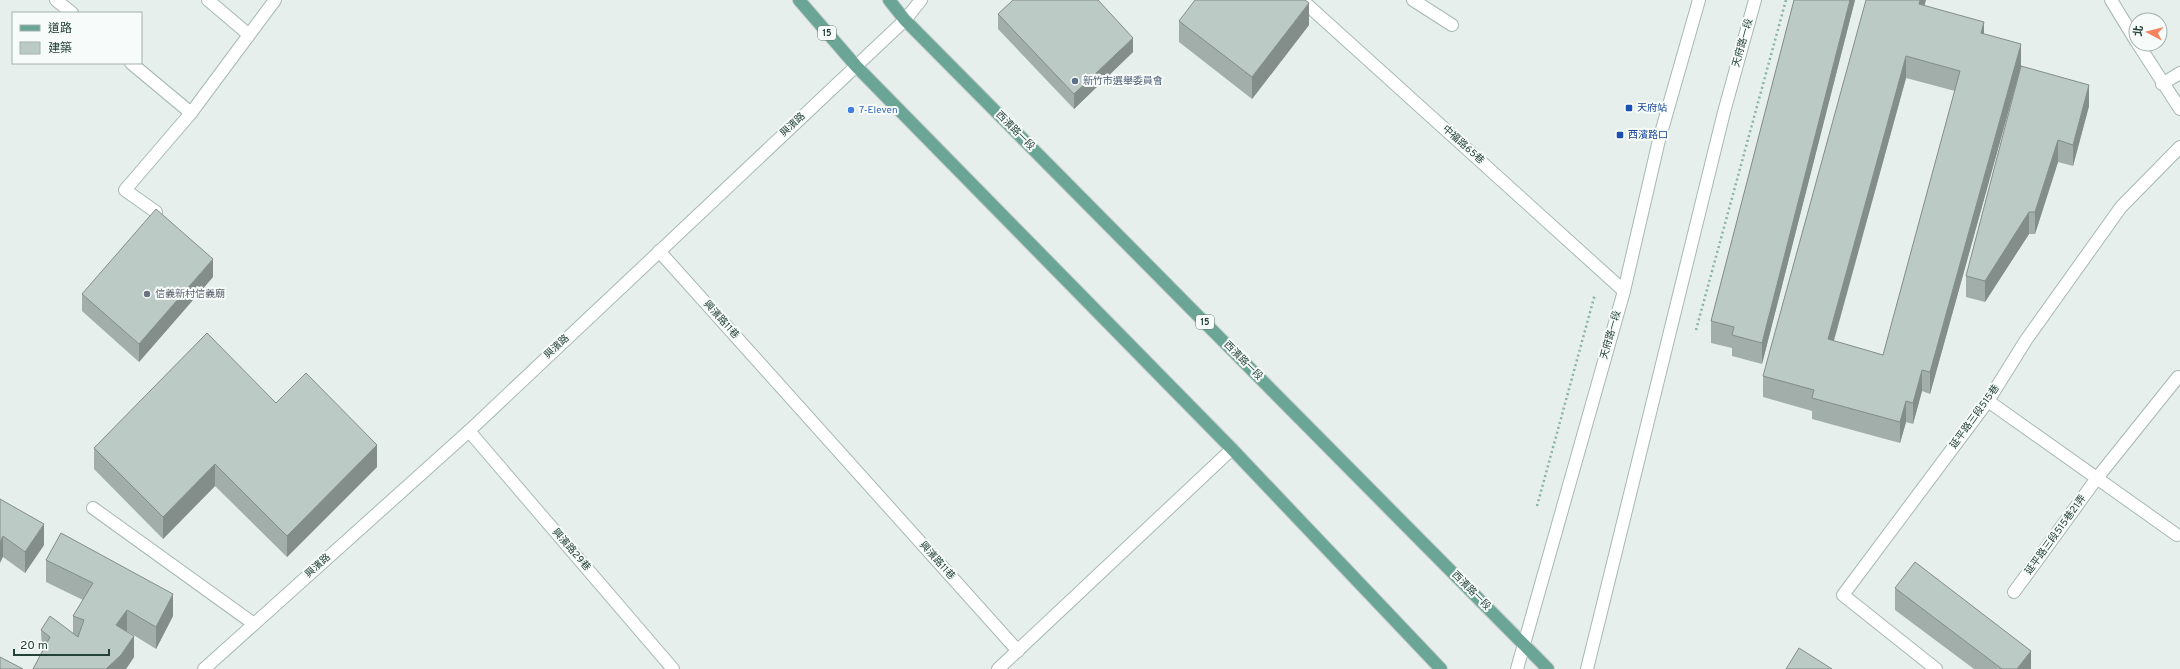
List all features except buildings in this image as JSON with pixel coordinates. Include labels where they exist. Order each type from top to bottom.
[{"type":"main road","name":"15","points":[[799,0],[856,66],[1232,449],[1441,669]]},
{"type":"main road","name":"西濱路一段","points":[[889,0],[905,20],[1548,669]]},
{"type":"street","points":[[56,0],[71,12]]},
{"type":"street","points":[[208,0],[248,34]]},
{"type":"street","points":[[156,212],[125,190],[191,113],[248,34],[275,0]]},
{"type":"street","name":"興濱路","points":[[204,669],[469,431],[905,20],[921,0]]},
{"type":"street","name":"中福路65巷","points":[[1302,0],[1624,291]]},
{"type":"street","points":[[1413,0],[1452,25]]},
{"type":"street","name":"天府路一段","points":[[1517,669],[1523,643],[1624,291],[1659,140],[1699,0]]},
{"type":"street","name":"天府路一段","points":[[1587,669],[1720,127],[1755,0]]},
{"type":"street","points":[[2111,0],[2128,28]]},
{"type":"street","points":[[2143,52],[2162,84],[2180,109]]},
{"type":"street","points":[[133,64],[191,113]]},
{"type":"street","points":[[2162,84],[2180,73]]},
{"type":"street","name":"延平路三段515巷","points":[[1936,669],[1843,595],[1988,401],[2026,340],[2121,207],[2180,147]]},
{"type":"street","name":"興濱路11巷","points":[[659,251],[1018,652]]},
{"type":"street","name":"延平路三段515巷21弄","points":[[2014,592],[2097,478],[2178,377]]},
{"type":"street","points":[[1988,401],[2177,535]]},
{"type":"street","name":"興濱路29巷","points":[[469,431],[673,669]]},
{"type":"street","points":[[998,669],[1018,652],[1232,449]]},
{"type":"street","points":[[93,508],[254,624]]},
{"type":"place","name":"新竹市選舉委員會","points":[[1075,81]]},
{"type":"place","name":"天府站","points":[[1629,108]]},
{"type":"place","name":"7-Eleven","points":[[851,110]]},
{"type":"place","name":"西濱路口","points":[[1620,135]]},
{"type":"place","name":"信義新村信義廟","points":[[147,294]]}]
